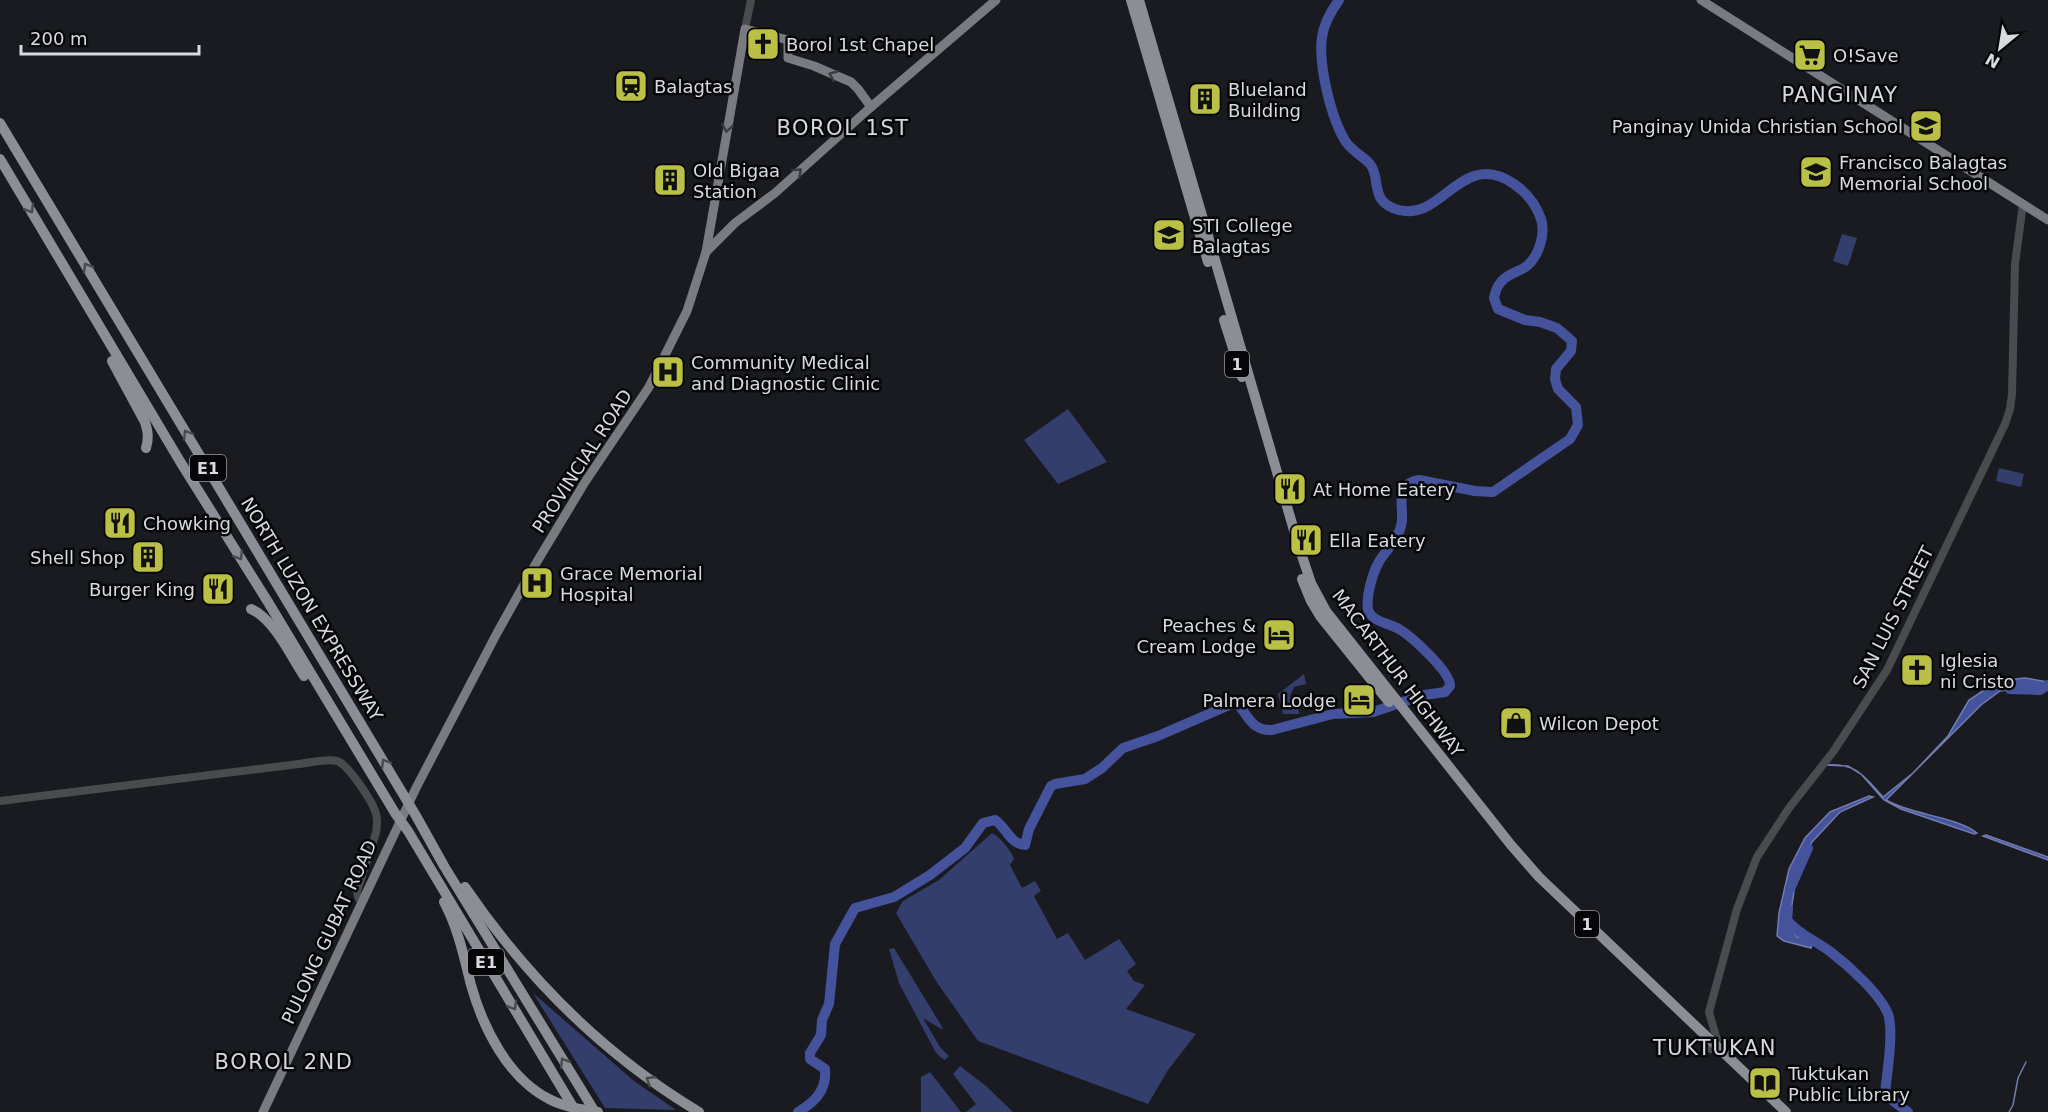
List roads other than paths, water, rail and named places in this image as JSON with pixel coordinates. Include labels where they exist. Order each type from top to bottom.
[{"type":"highway","name":"MACARTHUR HIGHWAY","points":[[1131,0],[1303,584],[1311,601],[1332,632],[1394,701]]},
{"type":"highway","name":"MACARTHUR HIGHWAY","points":[[1139,0],[1209,238],[1228,311],[1311,583],[1335,623],[1407,719],[1535,881],[1786,1112]]},
{"type":"highway","name":"NORTH LUZON EXPRESSWAY","points":[[0,123],[444,866],[596,1112]]},
{"type":"highway","name":"NORTH LUZON EXPRESSWAY","points":[[0,159],[175,454],[414,841],[576,1112]]},
{"type":"highway","points":[[63,265],[81,307],[145,422],[148,441],[146,448]]},
{"type":"highway","points":[[250,609],[260,614],[279,638],[369,771]]},
{"type":"highway","name":"E1","points":[[395,813],[446,906],[462,948],[472,987],[488,1033],[504,1057],[526,1083],[549,1099],[569,1107],[596,1112]]},
{"type":"highway","name":"E1","points":[[415,814],[481,910],[548,992],[639,1073],[699,1112]]},
{"type":"highway","name":"MACARTHUR HIGHWAY","points":[[1713,1047],[1778,1112]]},
{"type":"main road","name":"PROVINCIAL ROAD","points":[[395,831],[497,633],[535,565],[585,482],[649,387],[687,311],[706,252],[735,223],[775,193],[996,0]]},
{"type":"main road","points":[[1701,0],[2048,220]]},
{"type":"main road","points":[[706,252],[745,29],[788,40],[788,58],[851,82],[871,107]]},
{"type":"main road","name":"PULONG GUBAT ROAD","points":[[263,1112],[395,831]]},
{"type":"street","points":[[745,29],[751,0]]},
{"type":"street","name":"SAN LUIS STREET","points":[[1713,1047],[1717,1040],[1709,1012],[1737,909],[1756,857],[1789,808],[1833,752],[1887,670],[2005,424],[2012,394],[2015,264],[2023,204]]},
{"type":"street","points":[[0,801],[329,760],[338,762],[344,766],[367,795],[378,823],[357,891],[361,903]]},
{"type":"waterway","points":[[798,1112],[815,1100],[824,1083],[825,1069],[810,1059],[810,1053],[821,1035],[822,1020],[829,1004],[835,944],[855,908],[894,897],[930,875],[965,848],[983,823],[995,820],[1016,842],[1025,845],[1029,829],[1051,786],[1085,779],[1102,768],[1123,748],[1158,736],[1227,706],[1236,703],[1254,725],[1265,730],[1272,730],[1333,714],[1373,712],[1424,695],[1445,692],[1450,686],[1449,680],[1421,646],[1395,627],[1377,620],[1368,610],[1368,596],[1374,573],[1380,560],[1397,537],[1401,526],[1403,490],[1411,482],[1419,480],[1475,491],[1493,492],[1570,439],[1578,425],[1576,407],[1558,389],[1555,379],[1556,369],[1571,351],[1572,341],[1557,328],[1525,320],[1498,309],[1494,298],[1503,280],[1524,268],[1537,253],[1542,239],[1542,225],[1536,209],[1518,187],[1496,175],[1480,175],[1466,180],[1428,206],[1414,211],[1399,210],[1383,202],[1379,196],[1370,164],[1348,145],[1340,132],[1327,91],[1322,62],[1322,37],[1328,17],[1339,0]]},
{"type":"waterway","points":[[2010,689],[2040,690],[2048,685]]},
{"type":"waterway","points":[[1790,889],[1808,848]]},
{"type":"waterway","points":[[1788,909],[1787,920],[1847,965],[1884,1006],[1890,1022],[1890,1053],[1885,1095],[1908,1112]]},
{"type":"waterway","points":[[2009,1112],[2013,1105],[2018,1078],[2026,1062]]},
{"type":"place","name":"Borol 1st Chapel","points":[[763,44]]},
{"type":"place","name":"O!Save","points":[[1810,55]]},
{"type":"place","name":"Balagtas","points":[[631,86]]},
{"type":"place","name":"Blueland Building","points":[[1205,99]]},
{"type":"place","name":"Panginay Unida Christian School","points":[[1926,126]]},
{"type":"place","name":"Francisco Balagtas Memorial School","points":[[1816,172]]},
{"type":"place","name":"Old Bigaa Station","points":[[670,180]]},
{"type":"place","name":"STI College Balagtas","points":[[1169,235]]},
{"type":"place","name":"Community Medical and Diagnostic Clinic","points":[[668,372]]},
{"type":"place","name":"At Home Eatery","points":[[1290,489]]},
{"type":"place","name":"Chowking","points":[[120,523]]},
{"type":"place","name":"Ella Eatery","points":[[1306,540]]},
{"type":"place","name":"Shell Shop","points":[[148,557]]},
{"type":"place","name":"Grace Memorial Hospital","points":[[537,583]]},
{"type":"place","name":"Burger King","points":[[218,589]]},
{"type":"place","name":"Peaches & Cream Lodge","points":[[1279,635]]},
{"type":"place","name":"Iglesia ni Cristo","points":[[1917,670]]},
{"type":"place","name":"Palmera Lodge","points":[[1359,700]]},
{"type":"place","name":"Wilcon Depot","points":[[1516,723]]},
{"type":"place","name":"Tuktukan Public Library","points":[[1765,1083]]},
{"type":"district","name":"PANGINAY","points":[[1840,95]]},
{"type":"district","name":"BOROL 1ST","points":[[843,128]]},
{"type":"district","name":"TUKTUKAN","points":[[1715,1048]]},
{"type":"district","name":"BOROL 2ND","points":[[284,1062]]}]
